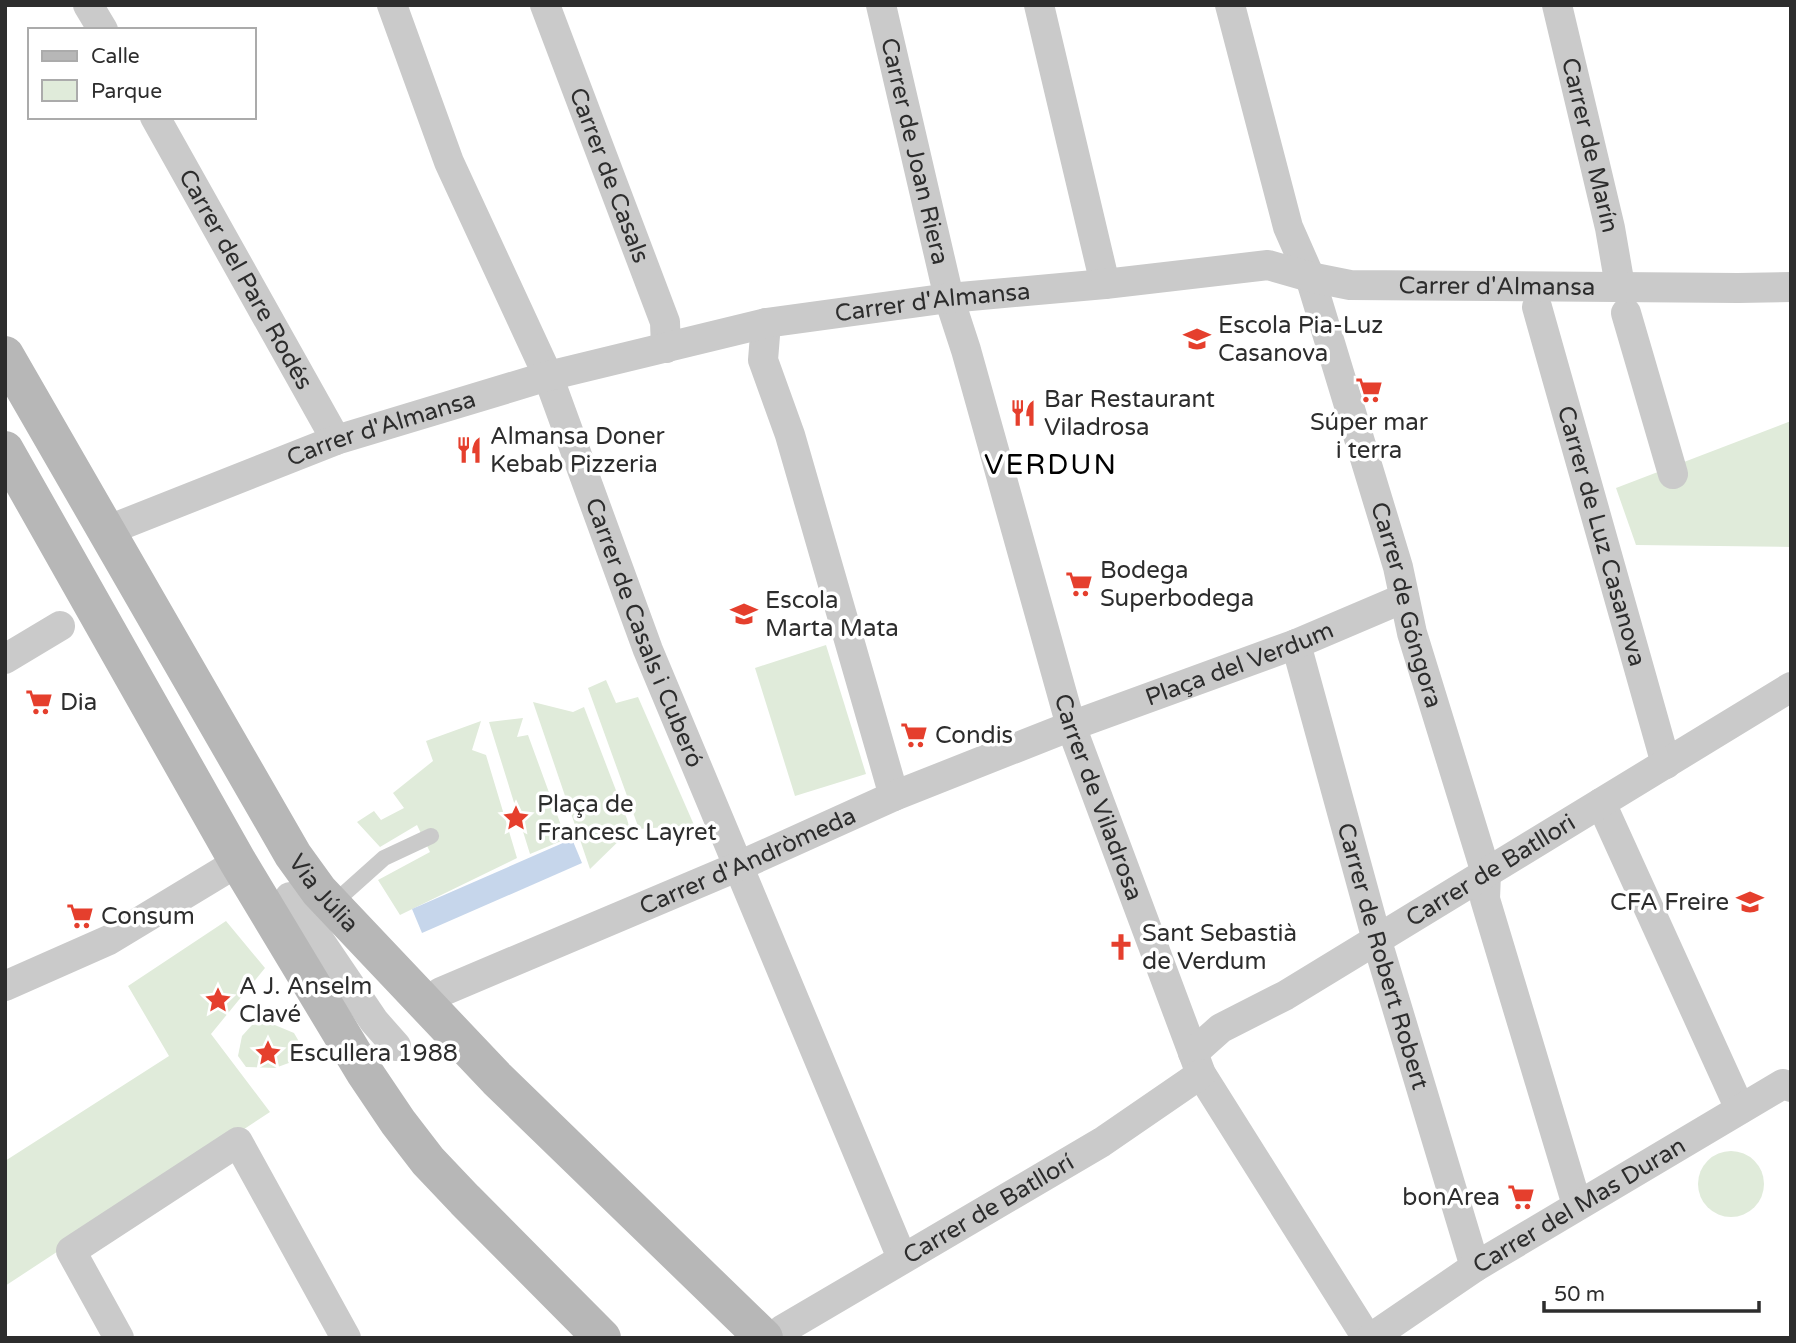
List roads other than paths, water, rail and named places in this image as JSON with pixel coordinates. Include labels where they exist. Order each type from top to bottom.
[{"type":"street","points":[[88,5],[102,28]]},
{"type":"street","name":"Carrer de Casals i Cuberó","points":[[392,5],[449,162],[548,376],[648,650],[902,1258]]},
{"type":"street","name":"Carrer de Casals","points":[[545,5],[665,322],[666,348]]},
{"type":"street","name":"Carrer de Joan Riera","points":[[881,5],[949,298]]},
{"type":"street","points":[[1039,5],[1105,284]]},
{"type":"street","name":"Carrer de Góngora","points":[[1230,5],[1288,227],[1310,277],[1398,567],[1412,633],[1486,873],[1485,899],[1577,1205]]},
{"type":"street","name":"Carrer de Marín","points":[[1557,5],[1610,228],[1623,300],[1672,474]]},
{"type":"street","name":"Carrer del Pare Rodés","points":[[156,119],[336,440]]},
{"type":"street","name":"Carrer d'Almansa","points":[[106,531],[336,440],[548,376],[766,323],[949,298],[1105,284],[1268,265],[1350,285],[1623,300],[1791,287]]},
{"type":"street","name":"Carrer de Viladrosa","points":[[949,298],[1071,726],[1197,1063],[1369,1338]]},
{"type":"street","name":"Carrer de Luz Casanova","points":[[1537,307],[1666,764]]},
{"type":"street","points":[[766,323],[763,360],[790,435],[894,796]]},
{"type":"street","name":"Via Júlia","points":[[5,355],[293,855],[319,891],[497,1079],[764,1338]]},
{"type":"street","name":"Via Júlia","points":[[5,450],[238,862],[365,1073],[428,1161],[602,1338]]},
{"type":"street","name":"Plaça del Verdum","points":[[1071,726],[1296,644],[1404,598]]},
{"type":"street","points":[[5,659],[61,626]]},
{"type":"street","name":"Carrer de Robert Robert","points":[[1296,644],[1378,940],[1475,1266]]},
{"type":"street","name":"Carrer de Batllori","points":[[1197,1063],[1222,1028],[1286,995],[1378,940],[1791,687]]},
{"type":"street","name":"Carrer d'Andròmeda","points":[[425,1005],[441,992],[739,866],[894,796],[1071,726]]},
{"type":"street","points":[[1601,803],[1740,1109]]},
{"type":"street","points":[[5,986],[109,940],[238,862]]},
{"type":"street","name":"Via Júlia","points":[[290,897],[374,1021],[396,1046]]},
{"type":"street","name":"Carrer de Batllorí","points":[[775,1338],[782,1330],[902,1258],[1102,1142],[1197,1063]]},
{"type":"street","name":"Carrer del Mas Duran","points":[[1369,1338],[1475,1266],[1577,1205],[1783,1084],[1791,1087]]},
{"type":"street","points":[[119,1338],[72,1251],[238,1142],[346,1338]]},
{"type":"lane","points":[[331,903],[384,858],[431,836]]},
{"type":"water","points":[[572,839],[582,863],[422,933],[412,909]]},
{"type":"place","name":"Escola Pia-Luz Casanova","points":[[1197,339]]},
{"type":"place","name":"Súper mar i terra","points":[[1369,390]]},
{"type":"place","name":"Bar Restaurant Viladrosa","points":[[1023,413]]},
{"type":"place","name":"Almansa Doner Kebab Pizzeria","points":[[469,450]]},
{"type":"place","name":"Bodega Superbodega","points":[[1079,584]]},
{"type":"place","name":"Escola Marta Mata","points":[[744,614]]},
{"type":"place","name":"Dia","points":[[39,702]]},
{"type":"place","name":"Condis","points":[[914,735]]},
{"type":"place","name":"Plaça de Francesc Layret","points":[[516,818]]},
{"type":"place","name":"CFA Freire","points":[[1750,902]]},
{"type":"place","name":"Consum","points":[[80,916]]},
{"type":"place","name":"Sant Sebastià de Verdum","points":[[1121,947]]},
{"type":"place","name":"A J. Anselm Clavé","points":[[218,1000]]},
{"type":"place","name":"Escullera 1988","points":[[268,1053]]},
{"type":"place","name":"bonArea","points":[[1521,1197]]},
{"type":"district","name":"VERDUN","points":[[1051,465]]}]
